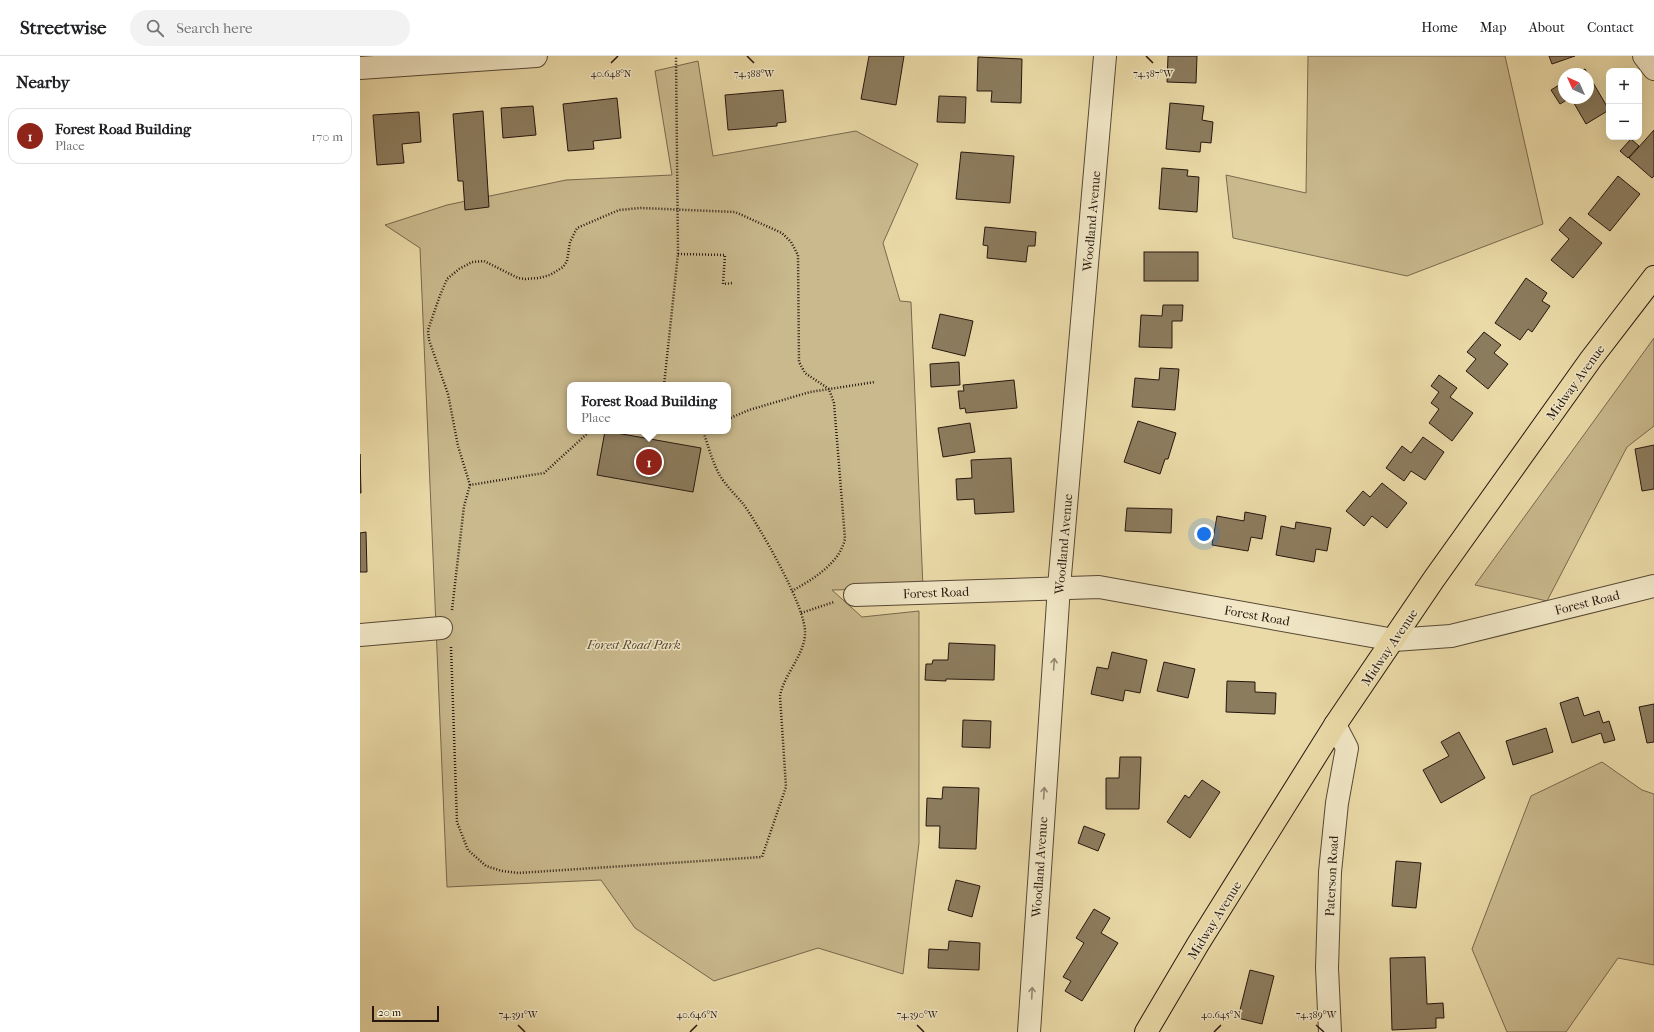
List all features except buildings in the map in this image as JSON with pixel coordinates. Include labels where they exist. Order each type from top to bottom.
[{"type":"main road","name":"Midway Avenue","points":[[1146,1032],[1198,944],[1335,725],[1434,579],[1591,359],[1654,277]]},
{"type":"street","points":[[360,68],[536,56]]},
{"type":"street","name":"Woodland Avenue","points":[[1029,1032],[1059,587],[1105,56]]},
{"type":"street","points":[[1644,56],[1654,69]]},
{"type":"street","name":"Forest Road","points":[[855,595],[1059,587],[1099,587],[1394,640],[1451,636],[1654,586]]},
{"type":"street","points":[[360,635],[445,627]]},
{"type":"street","name":"Paterson Road","points":[[1330,1032],[1327,968],[1330,872],[1337,803],[1347,748],[1335,725]]},
{"type":"path","points":[[664,382],[678,254],[676,56]]},
{"type":"path","points":[[704,434],[719,474],[744,506],[773,554],[792,591],[801,613],[805,633],[799,651],[782,687],[780,696],[786,787],[762,857],[518,873],[502,871],[486,866],[468,850],[457,822],[445,627],[464,506],[470,485],[458,446],[448,394],[428,335],[433,314],[447,280],[459,270],[472,262],[484,261],[518,278],[531,279],[550,275],[563,267],[567,261],[570,242],[577,228],[619,210],[677,209],[735,212],[782,233],[791,242],[798,255],[799,362],[805,373],[829,389],[834,403],[845,539],[843,548],[828,567],[792,591]]},
{"type":"path","points":[[678,254],[725,255],[723,284],[733,283]]},
{"type":"path","points":[[731,418],[749,410],[810,392],[874,382]]},
{"type":"path","points":[[470,485],[544,473],[587,434]]},
{"type":"path","points":[[801,613],[855,595]]},
{"type":"green space","points":[[1308,56],[1505,56],[1543,224],[1407,276],[1233,238],[1226,175],[1306,193]]},
{"type":"green space","name":"Forest Road Park","points":[[698,61],[713,156],[856,131],[918,164],[883,243],[900,301],[911,302],[923,588],[832,590],[862,617],[919,611],[919,843],[903,974],[818,948],[714,981],[635,928],[601,880],[447,887],[420,248],[385,225],[447,205],[566,180],[672,175],[655,71]]},
{"type":"green space","points":[[1654,338],[1654,426],[1627,447],[1547,601],[1475,585]]},
{"type":"green space","points":[[1602,762],[1642,790],[1654,794],[1654,965],[1618,958],[1566,1032],[1507,1032],[1472,949],[1531,796]]},
{"type":"place","name":"Forest Road Building","points":[[649,462]]}]
